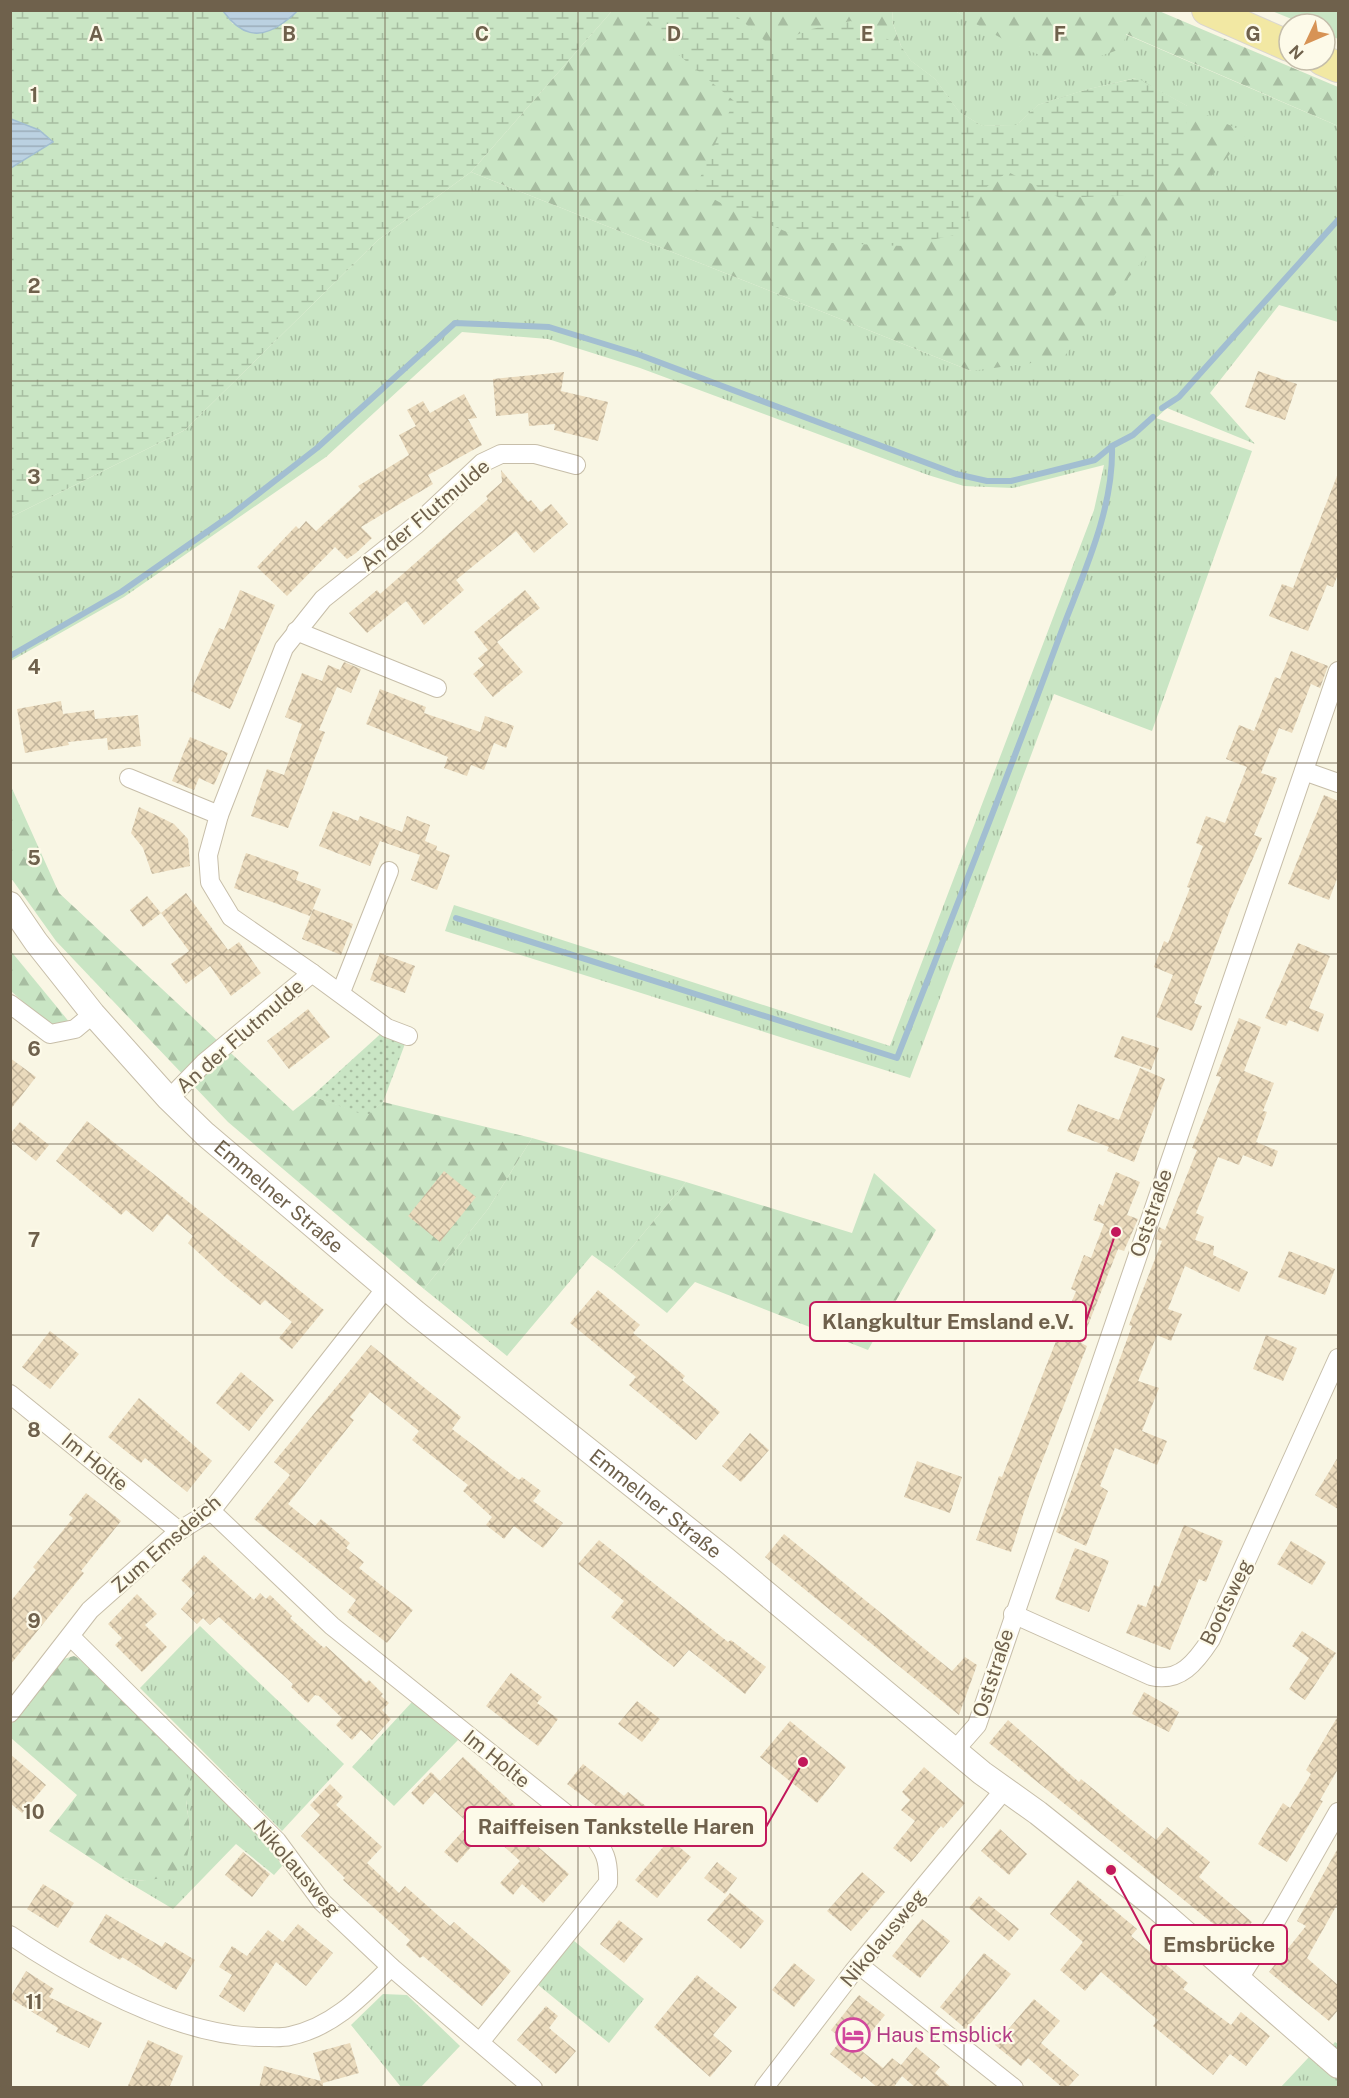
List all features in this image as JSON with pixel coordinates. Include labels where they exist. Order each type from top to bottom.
[{"type":"main road","points":[[1207,10],[1277,41]]},
{"type":"street","name":"An der Flutmulde","points":[[408,1036],[387,1028],[340,992],[231,916],[219,900],[210,882],[208,855],[219,815],[276,664],[296,631],[323,599],[416,525],[482,463],[501,454],[535,454],[576,465]]},
{"type":"street","points":[[296,631],[437,688]]},
{"type":"street","name":"Oststraße","points":[[955,1750],[977,1725],[1013,1614],[1338,671]]},
{"type":"street","points":[[1304,771],[1338,783]]},
{"type":"street","points":[[129,778],[219,815]]},
{"type":"street","points":[[340,992],[389,871]]},
{"type":"street","name":"Emmelner Straße","points":[[10,904],[36,942],[93,1014],[169,1099],[246,1170],[386,1288],[726,1559],[1004,1791],[1038,1813],[1111,1870],[1240,1977],[1332,2059]]},
{"type":"street","name":"An der Flutmulde","points":[[169,1099],[210,1057],[312,973]]},
{"type":"street","points":[[10,1004],[50,1034],[75,1029],[93,1014]]},
{"type":"street","name":"Zum Emsdeich","points":[[10,1713],[90,1610],[179,1531],[211,1511],[386,1288]]},
{"type":"street","name":"Bootsweg","points":[[1013,1614],[1151,1676],[1164,1679],[1179,1675],[1199,1657],[1211,1639],[1338,1358]]},
{"type":"street","name":"Im Holte","points":[[10,1394],[179,1531]]},
{"type":"street","name":"Im Holte","points":[[211,1511],[332,1626],[590,1833],[603,1848],[609,1861],[608,1883],[480,2042]]},
{"type":"street","name":"Nikolausweg","points":[[71,1637],[277,1841],[322,1902],[391,1967],[534,2088]]},
{"type":"street","name":"Nikolausweg","points":[[764,2088],[860,1965],[1004,1791]]},
{"type":"street","points":[[1240,1977],[1277,1919],[1338,1812]]},
{"type":"street","points":[[10,1935],[88,1983],[143,2007],[198,2028],[248,2037],[289,2037],[322,2025],[347,2010],[391,1967]]},
{"type":"street","points":[[860,1965],[1014,2088]]},
{"type":"green space","points":[[11,11],[223,11],[233,24],[294,15],[297,11],[612,11],[471,172],[378,240],[185,430],[11,517],[10,168],[52,142],[39,130],[11,119]]},
{"type":"green space","points":[[612,11],[893,11],[892,21],[901,46],[911,61],[935,79],[959,112],[982,126],[1017,125],[1038,105],[1085,90],[1137,78],[1187,106],[1247,133],[1062,359],[971,371],[471,172]]},
{"type":"green space","points":[[639,11],[731,11],[772,47],[807,30],[851,21],[901,46],[911,61],[935,79],[959,112],[982,126],[1017,125],[1038,105],[1085,90],[1137,78],[1187,106],[1184,164],[1134,195],[1060,198],[1008,172],[978,193],[964,233],[903,246],[811,242],[732,209],[695,189],[734,101],[680,56]]},
{"type":"green space","points":[[893,11],[955,11],[1021,47],[1125,34],[1338,126],[1338,322],[1279,305],[1210,393],[1255,444],[1167,408],[1156,418],[1252,451],[1152,731],[1054,694],[910,1078],[445,931],[454,905],[890,1046],[1094,510],[1104,465],[1013,488],[964,486],[928,475],[640,368],[548,339],[462,332],[326,457],[124,597],[11,661],[11,517],[185,430],[378,240],[471,172],[971,371],[1187,106],[1136,78],[1085,90],[1038,105],[1017,125],[982,126],[959,112],[935,79],[911,61],[901,46],[892,21]]},
{"type":"green space","points":[[955,11],[1159,11],[1277,61],[1277,72],[1303,72],[1338,87],[1338,126],[1126,34],[1123,48],[1090,59],[1076,61],[1040,55],[995,35]]},
{"type":"green space","points":[[1272,11],[1338,11],[1338,39],[1337,12],[1277,13]]},
{"type":"green space","points":[[10,784],[59,893],[293,1111],[312,1096],[367,1115],[383,1102],[532,1138],[488,1209],[424,1289],[228,1122],[56,941],[11,878]]},
{"type":"green space","points":[[10,950],[75,1029],[59,1034],[11,991]]},
{"type":"green space","points":[[387,1028],[408,1036],[383,1102],[367,1116],[312,1096]]},
{"type":"green space","points":[[532,1138],[686,1182],[613,1270],[592,1255],[507,1356],[424,1289],[488,1209]]},
{"type":"green space","points":[[874,1173],[936,1230],[868,1350],[695,1282],[667,1313],[613,1270],[686,1182],[852,1233]]},
{"type":"green space","points":[[200,1626],[344,1764],[282,1831],[140,1688]]},
{"type":"green space","points":[[74,1656],[84,1661],[173,1749],[192,1787],[186,1800],[191,1838],[186,1862],[172,1876],[145,1881],[121,1878],[49,1831],[77,1795],[11,1738],[10,1726],[60,1660]]},
{"type":"green space","points":[[412,1702],[458,1740],[394,1806],[352,1767]]},
{"type":"green space","points":[[173,1749],[268,1842],[282,1866],[274,1875],[236,1844],[173,1909],[121,1878],[145,1881],[191,1838],[186,1800]]},
{"type":"green space","points":[[573,1940],[644,1999],[609,2043],[537,1984]]},
{"type":"green space","points":[[383,1994],[407,1995],[460,2046],[421,2087],[401,2087],[351,2025]]},
{"type":"green space","points":[[1335,2042],[1338,2044],[1338,2087],[1280,2088],[1309,2057],[1317,2063]]},
{"type":"water","points":[[223,11],[297,11],[274,29],[258,33],[243,30]]},
{"type":"water","points":[[11,119],[39,130],[53,142],[11,168]]},
{"type":"building","points":[[1258,371],[1297,384],[1285,420],[1245,407]]},
{"type":"building","points":[[564,372],[561,391],[608,402],[598,441],[554,430],[555,424],[529,426],[528,413],[496,416],[493,379]]},
{"type":"building","points":[[464,394],[477,418],[468,419],[482,445],[428,475],[433,484],[361,527],[372,538],[356,553],[347,559],[335,547],[287,596],[257,567],[296,526],[299,529],[306,521],[316,531],[361,490],[358,486],[409,455],[399,435],[416,426],[407,410],[423,401],[430,413]]},
{"type":"building","points":[[501,470],[528,502],[531,500],[541,512],[551,504],[568,524],[534,553],[516,531],[456,580],[464,590],[424,625],[406,601],[367,633],[349,613],[377,590],[380,594],[488,499],[486,496],[502,482]]},
{"type":"building","points":[[1337,476],[1338,574],[1333,587],[1327,585],[1308,631],[1269,616],[1282,584],[1293,588]]},
{"type":"building","points":[[240,590],[275,605],[230,709],[191,691],[219,628],[224,630]]},
{"type":"building","points":[[525,590],[540,608],[497,642],[523,672],[493,697],[473,674],[484,665],[478,658],[488,650],[474,632]]},
{"type":"building","points":[[1291,651],[1328,666],[1320,688],[1311,684],[1292,733],[1279,728],[1261,773],[1277,778],[1254,835],[1262,838],[1232,905],[1194,1003],[1202,1006],[1192,1031],[1156,1017],[1173,975],[1154,967],[1164,941],[1168,943],[1190,888],[1187,887],[1203,846],[1196,843],[1206,816],[1225,823],[1247,767],[1226,759],[1239,725],[1254,731],[1275,677],[1280,679]]},
{"type":"building","points":[[344,662],[361,669],[351,693],[337,687],[319,730],[325,732],[288,828],[251,816],[267,769],[284,775],[302,724],[285,717],[302,673],[322,681],[328,665],[340,670]]},
{"type":"building","points":[[380,689],[426,707],[424,713],[480,732],[485,716],[514,726],[506,748],[494,743],[484,770],[471,765],[467,776],[444,768],[448,757],[366,724]]},
{"type":"building","points":[[61,701],[63,714],[94,710],[95,719],[138,715],[141,746],[108,750],[107,738],[68,742],[69,745],[25,753],[17,709]]},
{"type":"building","points":[[190,737],[228,753],[214,785],[199,778],[194,790],[172,781]]},
{"type":"building","points":[[1324,795],[1338,801],[1338,876],[1329,900],[1288,884]]},
{"type":"building","points":[[139,807],[174,824],[188,839],[190,866],[152,874],[143,848],[131,833]]},
{"type":"building","points":[[333,811],[358,821],[360,816],[402,832],[407,816],[430,825],[425,841],[437,846],[436,850],[450,855],[437,890],[411,880],[420,855],[380,841],[370,866],[319,846]]},
{"type":"building","points":[[246,853],[299,872],[296,880],[321,889],[310,916],[234,888]]},
{"type":"building","points":[[186,893],[228,950],[239,942],[261,973],[231,996],[210,966],[186,984],[171,964],[189,951],[161,913]]},
{"type":"building","points":[[147,896],[161,913],[143,927],[130,910]]},
{"type":"building","points":[[313,909],[353,924],[341,955],[302,939]]},
{"type":"building","points":[[1298,943],[1330,956],[1309,1008],[1324,1014],[1318,1032],[1289,1020],[1286,1026],[1265,1018]]},
{"type":"building","points":[[380,953],[415,966],[405,993],[370,980]]},
{"type":"building","points":[[308,1009],[330,1037],[289,1069],[267,1041]]},
{"type":"building","points":[[1239,1018],[1261,1027],[1244,1071],[1274,1083],[1263,1111],[1267,1112],[1256,1142],[1278,1151],[1272,1167],[1243,1155],[1239,1165],[1218,1157],[1196,1213],[1204,1217],[1195,1240],[1214,1246],[1213,1255],[1248,1272],[1239,1292],[1185,1266],[1168,1309],[1182,1314],[1171,1341],[1157,1335],[1138,1381],[1159,1388],[1142,1431],[1167,1441],[1157,1465],[1115,1448],[1100,1486],[1108,1491],[1086,1546],[1056,1532],[1132,1326],[1129,1325],[1162,1241],[1155,1239],[1159,1227],[1165,1230],[1197,1150],[1192,1148],[1221,1077],[1216,1076]]},
{"type":"building","points":[[1122,1036],[1159,1048],[1151,1070],[1114,1057]]},
{"type":"building","points":[[10,1058],[36,1077],[10,1110]]},
{"type":"building","points":[[1140,1068],[1165,1079],[1134,1162],[1107,1151],[1109,1147],[1067,1131],[1078,1104],[1119,1120]]},
{"type":"building","points":[[87,1121],[324,1310],[292,1349],[279,1338],[292,1322],[265,1300],[260,1305],[225,1277],[188,1243],[193,1236],[167,1214],[153,1232],[126,1210],[121,1215],[56,1161]]},
{"type":"building","points":[[20,1122],[49,1145],[36,1161],[10,1140],[10,1134]]},
{"type":"building","points":[[444,1171],[476,1197],[440,1242],[408,1216]]},
{"type":"building","points":[[1116,1172],[1140,1182],[1127,1215],[1138,1219],[1124,1251],[1118,1249],[1081,1343],[1087,1346],[1032,1487],[1011,1552],[976,1540],[999,1476],[1002,1477],[1076,1291],[1071,1289],[1084,1255],[1091,1258],[1104,1224],[1093,1220],[1099,1204],[1103,1206]]},
{"type":"building","points":[[1289,1251],[1335,1269],[1325,1295],[1278,1277]]},
{"type":"building","points":[[598,1290],[640,1325],[633,1333],[685,1376],[682,1380],[720,1412],[696,1440],[629,1385],[636,1377],[570,1323]]},
{"type":"building","points":[[50,1331],[79,1354],[50,1389],[22,1367]]},
{"type":"building","points":[[1266,1335],[1297,1348],[1283,1381],[1253,1369]]},
{"type":"building","points":[[371,1345],[461,1417],[452,1429],[519,1480],[522,1477],[541,1491],[533,1501],[563,1523],[543,1548],[514,1526],[504,1539],[486,1525],[492,1517],[463,1491],[468,1485],[412,1440],[419,1431],[370,1392],[350,1417],[354,1420],[288,1504],[315,1526],[321,1519],[350,1543],[346,1548],[364,1562],[359,1568],[413,1610],[387,1643],[347,1612],[356,1600],[254,1519],[290,1475],[274,1462]]},
{"type":"building","points":[[241,1372],[274,1400],[249,1431],[216,1403]]},
{"type":"building","points":[[139,1398],[212,1461],[187,1492],[145,1458],[141,1463],[108,1437]]},
{"type":"building","points":[[750,1433],[769,1450],[741,1482],[722,1466]]},
{"type":"building","points":[[1338,1457],[1338,1509],[1315,1495]]},
{"type":"building","points":[[917,1461],[962,1477],[950,1513],[904,1497]]},
{"type":"building","points":[[86,1493],[121,1521],[81,1571],[84,1573],[10,1665],[10,1602],[36,1570],[33,1567],[73,1518],[69,1515]]},
{"type":"building","points":[[1184,1525],[1223,1541],[1206,1582],[1199,1579],[1170,1650],[1126,1633],[1138,1604],[1146,1607],[1154,1585],[1159,1587]]},
{"type":"building","points":[[784,1534],[952,1671],[965,1657],[977,1665],[959,1715],[765,1557]]},
{"type":"building","points":[[599,1540],[728,1642],[731,1640],[766,1667],[745,1694],[689,1650],[674,1667],[611,1617],[624,1601],[578,1564]]},
{"type":"building","points":[[1291,1541],[1326,1562],[1312,1585],[1277,1564]]},
{"type":"building","points":[[1075,1548],[1109,1561],[1089,1612],[1055,1599]]},
{"type":"building","points":[[204,1555],[254,1600],[260,1593],[266,1599],[270,1595],[292,1616],[290,1618],[324,1648],[326,1646],[366,1683],[369,1680],[383,1694],[381,1696],[389,1703],[382,1710],[391,1719],[372,1740],[361,1730],[352,1740],[336,1725],[342,1718],[319,1696],[315,1695],[308,1703],[291,1687],[293,1684],[219,1617],[210,1625],[203,1618],[197,1624],[181,1609],[195,1593],[181,1580]]},
{"type":"building","points":[[137,1594],[157,1614],[145,1625],[167,1647],[142,1672],[115,1645],[122,1638],[108,1624]]},
{"type":"building","points":[[1302,1631],[1336,1653],[1305,1700],[1289,1689],[1309,1658],[1292,1646]]},
{"type":"building","points":[[511,1673],[542,1697],[537,1703],[558,1719],[538,1746],[486,1706]]},
{"type":"building","points":[[1144,1692],[1179,1712],[1169,1732],[1132,1714]]},
{"type":"building","points":[[637,1701],[660,1719],[642,1742],[618,1724]]},
{"type":"building","points":[[1338,1716],[1338,1769],[1320,1800],[1323,1801],[1287,1862],[1258,1844],[1283,1803],[1290,1808],[1311,1774],[1306,1770]]},
{"type":"building","points":[[1008,1720],[1079,1782],[1081,1779],[1156,1840],[1167,1827],[1210,1862],[1199,1877],[1252,1922],[1236,1942],[989,1743]]},
{"type":"building","points":[[790,1721],[846,1767],[817,1803],[760,1757]]},
{"type":"building","points":[[10,1754],[46,1785],[22,1813],[10,1803]]},
{"type":"building","points":[[463,1757],[537,1826],[527,1837],[569,1874],[543,1903],[522,1884],[513,1895],[500,1883],[520,1861],[486,1830],[457,1863],[444,1852],[469,1824],[435,1792],[423,1805],[411,1793],[431,1772],[440,1781]]},
{"type":"building","points":[[583,1764],[624,1796],[628,1792],[652,1811],[634,1835],[567,1784]]},
{"type":"building","points":[[924,1767],[965,1803],[943,1828],[941,1826],[911,1862],[893,1848],[915,1821],[901,1810],[910,1800],[902,1792]]},
{"type":"building","points":[[330,1784],[343,1797],[336,1805],[382,1847],[367,1863],[399,1893],[405,1886],[450,1926],[454,1922],[511,1971],[482,2006],[423,1956],[420,1958],[406,1945],[410,1940],[343,1880],[345,1878],[301,1836],[320,1815],[310,1805]]},
{"type":"building","points":[[1000,1829],[1027,1854],[1009,1875],[981,1851]]},
{"type":"building","points":[[670,1839],[691,1857],[657,1898],[635,1880]]},
{"type":"building","points":[[1338,1848],[1338,1903],[1307,1958],[1338,1985],[1338,2010],[1329,2021],[1269,1972],[1306,1926],[1297,1921]]},
{"type":"building","points":[[243,1852],[270,1874],[252,1897],[225,1875]]},
{"type":"building","points":[[717,1862],[737,1878],[725,1894],[704,1878]]},
{"type":"building","points":[[862,1872],[885,1892],[851,1931],[827,1911]]},
{"type":"building","points":[[1078,1880],[1137,1929],[1131,1936],[1188,1983],[1183,1989],[1231,2025],[1241,2012],[1270,2036],[1246,2066],[1230,2054],[1213,2075],[1153,2026],[1158,2020],[1101,1972],[1085,1991],[1060,1970],[1083,1942],[1050,1914]]},
{"type":"building","points":[[43,1884],[74,1903],[58,1928],[27,1909]]},
{"type":"building","points":[[730,1893],[764,1921],[741,1949],[707,1920]]},
{"type":"building","points":[[979,1896],[1019,1929],[1009,1941],[969,1908]]},
{"type":"building","points":[[106,1914],[162,1947],[165,1942],[195,1960],[176,1990],[122,1957],[120,1960],[89,1942]]},
{"type":"building","points":[[922,1919],[950,1941],[920,1978],[892,1956]]},
{"type":"building","points":[[619,1920],[643,1939],[624,1963],[600,1944]]},
{"type":"building","points":[[298,1924],[333,1953],[306,1986],[276,1962],[244,2012],[219,1996],[232,1975],[219,1967],[232,1946],[247,1956],[268,1930],[283,1942]]},
{"type":"building","points":[[984,1953],[1011,1974],[966,2029],[940,2007]]},
{"type":"building","points":[[794,1963],[815,1980],[794,2007],[772,1990]]},
{"type":"building","points":[[26,1971],[54,1989],[49,1997],[102,2023],[89,2048],[56,2032],[58,2028],[10,1998]]},
{"type":"building","points":[[697,1975],[737,2007],[713,2035],[732,2051],[710,2077],[654,2027]]},
{"type":"building","points":[[859,1995],[885,2015],[858,2048],[883,2068],[892,2058],[901,2065],[916,2047],[940,2067],[935,2073],[952,2088],[916,2088],[902,2076],[893,2088],[878,2088],[864,2076],[862,2079],[830,2054],[842,2039],[831,2030]]},
{"type":"building","points":[[1034,1999],[1060,2021],[1041,2043],[1079,2075],[1067,2088],[1063,2088],[1028,2058],[1021,2066],[995,2045]]},
{"type":"building","points":[[546,2006],[558,2016],[549,2028],[576,2051],[556,2074],[517,2040]]},
{"type":"building","points":[[148,2040],[183,2056],[169,2088],[127,2088]]},
{"type":"building","points":[[350,2043],[359,2073],[323,2083],[323,2088],[259,2088],[264,2066],[321,2081],[313,2053]]},
{"type":"waterway","points":[[1162,408],[1179,397],[1338,220]]},
{"type":"waterway","points":[[10,656],[121,592],[231,515],[317,448],[455,323],[549,327],[640,355],[956,474],[987,481],[1011,481],[1095,460],[1112,446],[1133,435],[1153,417]]},
{"type":"waterway","points":[[456,918],[897,1058],[998,801],[1093,548],[1107,497],[1112,446]]},
{"type":"place","name":"Klangkultur Emsland e.V.","points":[[1116,1232]]},
{"type":"place","name":"Raiffeisen Tankstelle Haren","points":[[803,1762]]},
{"type":"place","name":"Emsbrücke","points":[[1111,1870]]},
{"type":"place","name":"Haus Emsblick","points":[[853,2035]]}]
